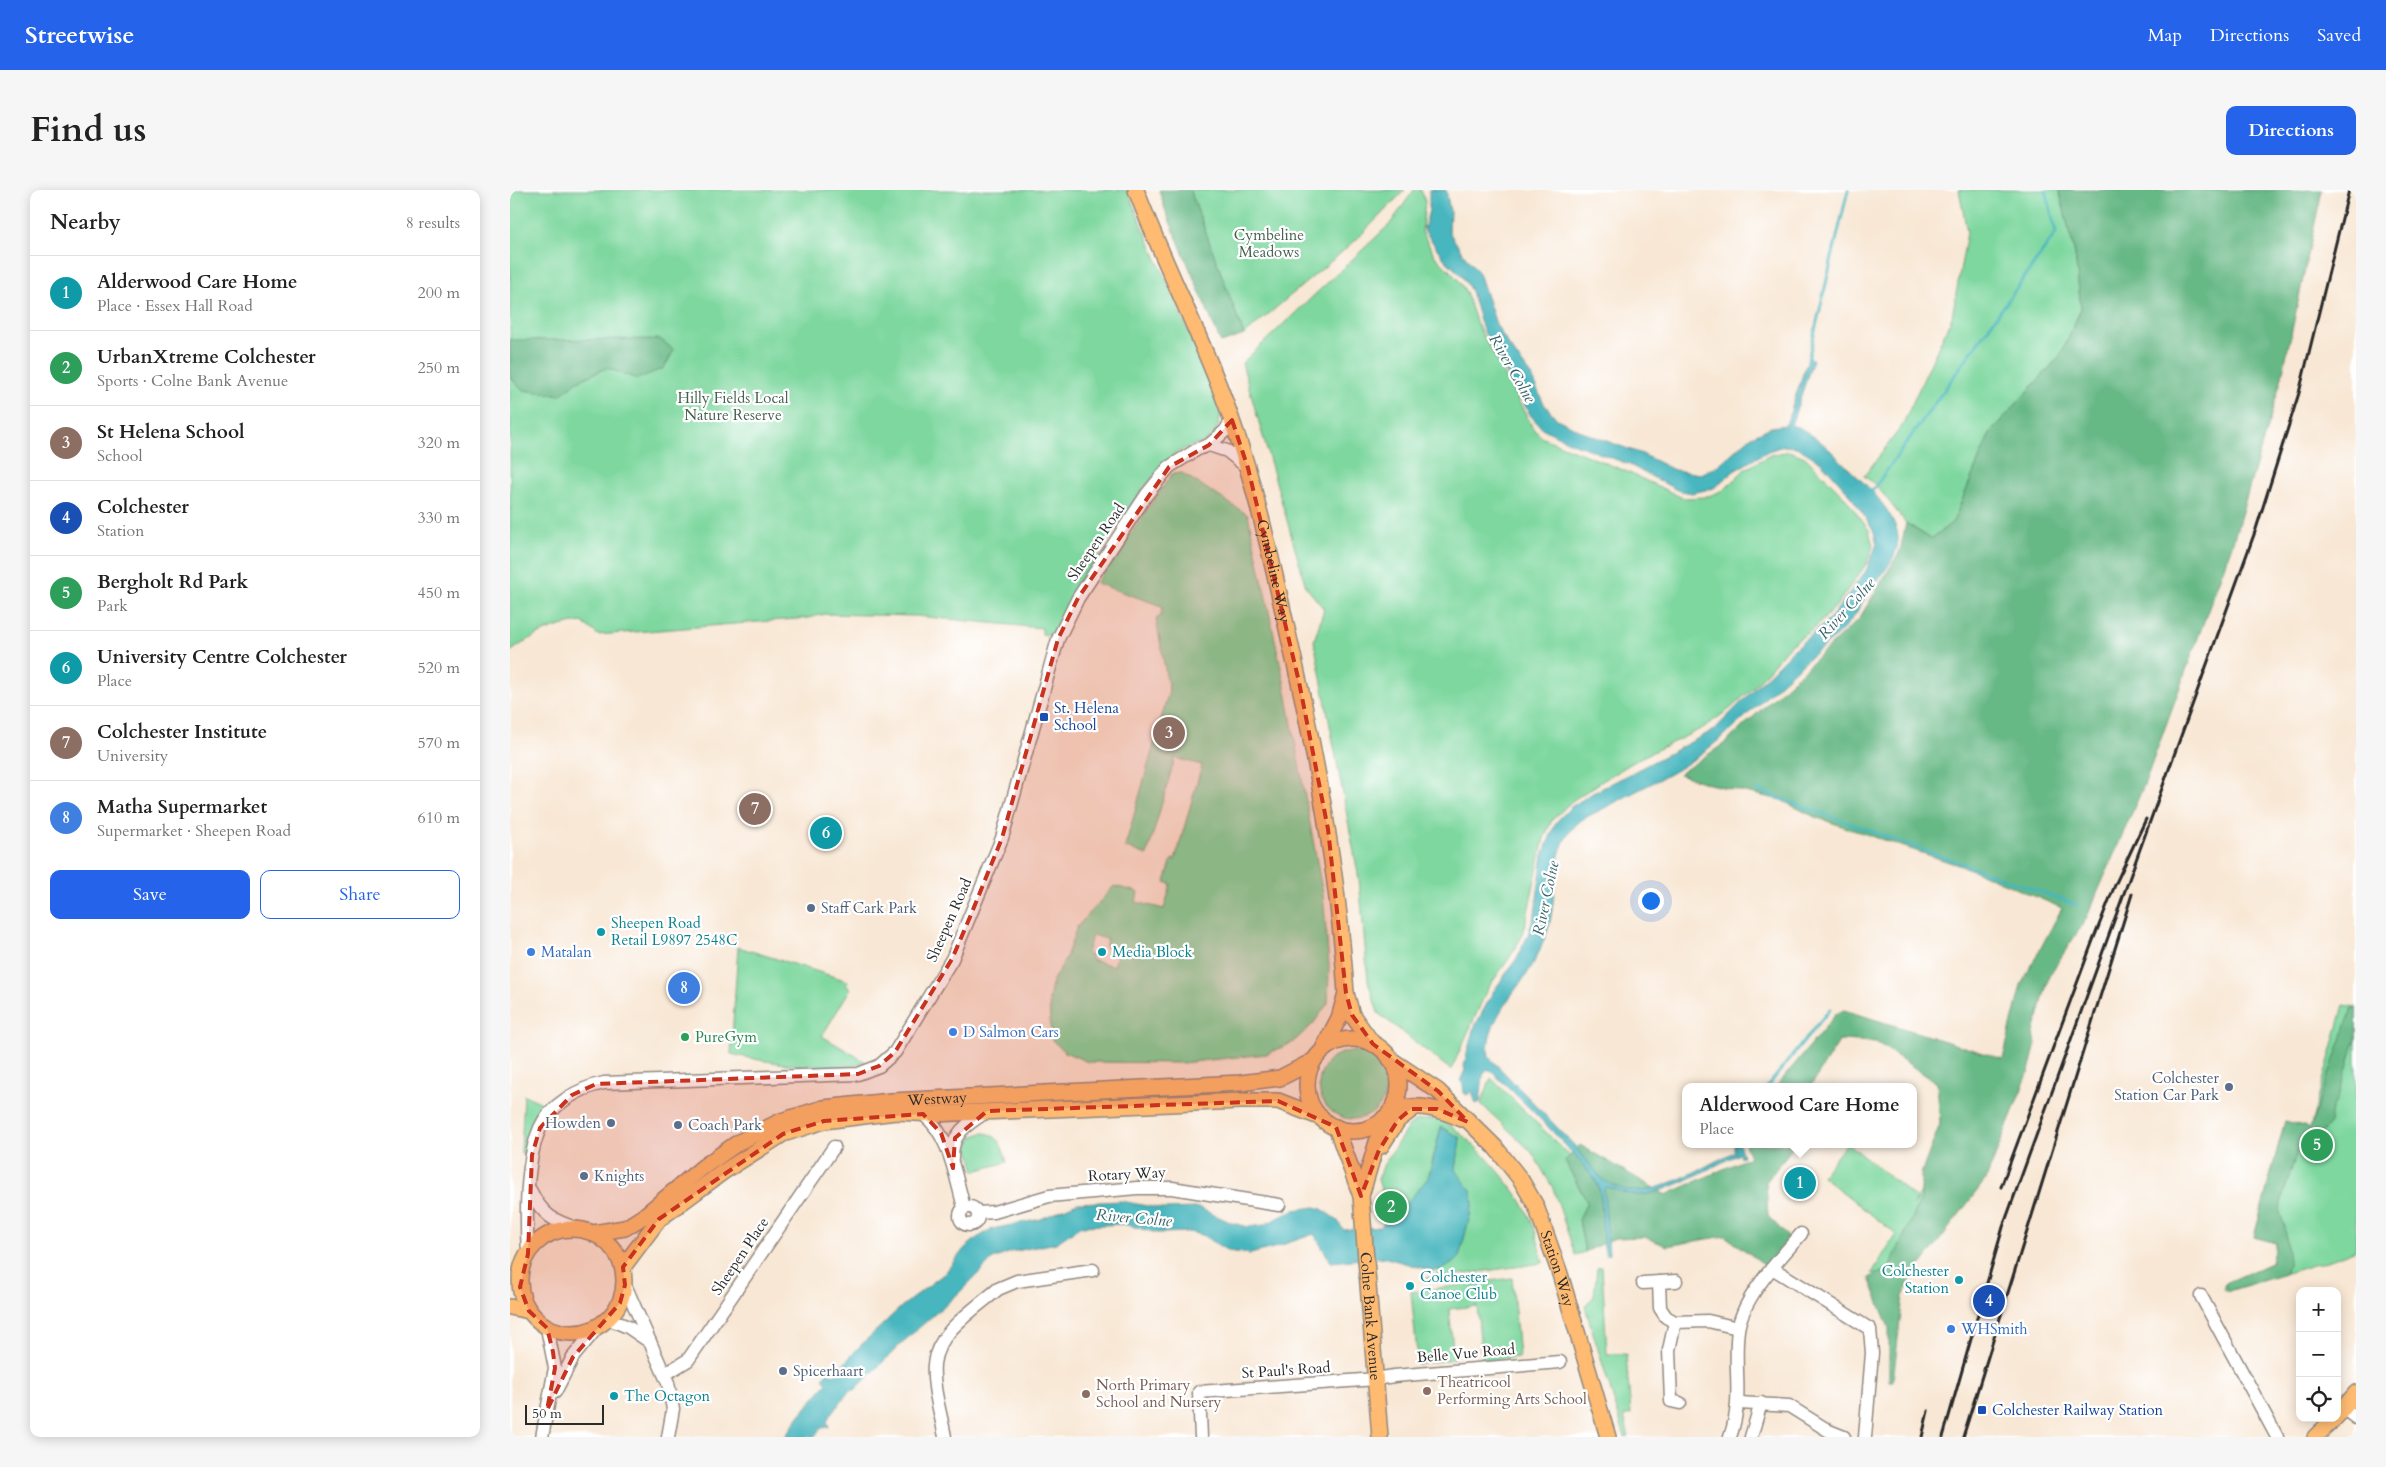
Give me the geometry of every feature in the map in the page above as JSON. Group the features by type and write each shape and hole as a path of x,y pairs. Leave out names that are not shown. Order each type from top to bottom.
{"main road":[{"name":"Cymbeline Way","path":"1136,190 1153,235 1216,377 1248,468 1290,639 1329,838 1345,970 1346,993"},
{"path":"1346,993 1352,1015 1373,1044 1390,1059 1397,1075 1398,1087 1387,1114 1375,1124 1362,1129 1346,1130 1336,1127 1322,1118 1316,1112 1308,1093 1308,1074 1313,1061 1324,1047 1339,1018 1346,993"},
{"path":"1324,1047 1349,1039 1373,1044"},
{"name":"Station Way","path":"1390,1059 1438,1091 1495,1147 1521,1180 1536,1206 1560,1274 1608,1437"},
{"name":"Westway","path":"586,1231 625,1228 644,1216 702,1167 740,1142 781,1121 823,1108 891,1101 1240,1083 1280,1078 1313,1061"},
{"name":"Westway","path":"623,1267 659,1219 723,1172 783,1134 824,1120 896,1112 923,1114 1241,1100 1278,1101 1322,1118"},
{"name":"Station Way","path":"1387,1114 1408,1106 1418,1106 1444,1111 1468,1122"},
{"path":"1372,1162 1398,1120 1410,1109 1418,1106"},
{"path":"1301,1110 1324,1131 1351,1165"},
{"name":"Colne Bank Avenue","path":"1361,1196 1387,1114"},
{"name":"Colne Bank Avenue","path":"1336,1127 1361,1196 1368,1262 1380,1437"},
{"path":"562,1230 586,1231 612,1247 623,1267 625,1285 620,1303 610,1319 596,1329 570,1334 547,1328 529,1310 520,1287 520,1262 541,1239 552,1233 562,1230"},
{"path":"510,1307 529,1310"},
{"path":"2315,1437 2343,1415 2356,1393"}],"street":[{"name":"Sheepen Road","path":"520,1262 532,1155 540,1128 554,1109 572,1095 596,1084 858,1074 878,1066 895,1052 952,959 1002,838 1058,639 1076,601 1147,494 1169,468 1198,449 1209,445 1225,431 1232,420"},
{"path":"1209,445 1227,451 1248,468"},
{"path":"953,1168 952,1149 955,1138 961,1129 987,1111"},
{"path":"923,1114 934,1122 941,1133 953,1168"},
{"name":"Sheepen Place","path":"665,1374 688,1360 834,1147"},
{"name":"Rotary Way","path":"953,1168 963,1206 959,1217 965,1224 974,1224 978,1219 978,1213 994,1212 1049,1196 1137,1188 1172,1188 1279,1205"},
{"path":"529,1188 539,1208 556,1222 586,1231"},
{"path":"1730,1437 1739,1402 1738,1328 1754,1291 1801,1234"},
{"path":"1772,1268 1870,1329 1872,1353 1865,1437"},
{"path":"945,1437 934,1369 937,1351 948,1333 1005,1286 1017,1281 1093,1270"},
{"path":"1659,1282 1660,1308 1666,1317 1675,1322 1708,1321 1738,1328"},
{"path":"1643,1283 1676,1282"},
{"path":"625,1285 665,1374 672,1409 668,1437"},
{"path":"2200,1296 2277,1437"},
{"path":"610,1319 628,1327 650,1342"},
{"path":"1675,1322 1669,1350 1671,1392 1672,1401 1680,1403"},
{"path":"542,1437 555,1368 547,1328"},
{"path":"547,1410 574,1357 596,1329"},
{"name":"Belle Vue Road","path":"1376,1379 1560,1362"},
{"name":"St Paul's Road","path":"1201,1437 1199,1392 1376,1379"},
{"path":"1739,1402 1789,1406 1829,1431 1844,1437"},
{"path":"1751,1437 1761,1404"}],"highlighted area":[{"path":"1232,420 1248,468 1299,682 1328,829 1346,993 1352,1015 1373,1044 1438,1091 1468,1122 1437,1109 1411,1109 1398,1120 1379,1150 1361,1196 1336,1127 1278,1101 987,1111 955,1138 953,1168 941,1133 923,1114 824,1121 783,1134 659,1219 623,1267 625,1285 620,1303 573,1357 547,1410 555,1368 553,1352 547,1328 529,1311 520,1287 528,1254 532,1155 540,1128 572,1095 596,1084 858,1074 879,1066 895,1052 952,959 1002,838 1058,639 1078,598 1169,467 1209,445"}],"green space":[{"name":"Hilly Fields Local Nature Reserve","path":"510,190 1127,190 1221,407 1219,422 1210,438 1176,453 1150,479 1119,522 1051,636 1042,634 1042,628 916,616 825,614 808,618 598,635 582,622 544,632 510,652"},
{"path":"1159,190 1190,190 1244,335 1221,343 1166,212"},
{"name":"Cymbeline Meadows","path":"1190,190 1405,190 1356,240 1244,335"},
{"path":"1414,190 1421,190 1425,201 1422,232 1435,256 1457,278 1466,292 1477,324 1534,430 1543,438 1623,470 1683,498 1706,497 1724,490 1744,470 1770,455 1789,451 1805,457 1842,494 1869,530 1873,546 1867,563 1837,605 1816,627 1790,645 1755,686 1731,708 1703,728 1642,757 1607,778 1572,801 1552,820 1544,838 1523,935 1488,988 1451,1070 1378,1013 1368,981 1359,879 1314,641 1324,609 1306,587 1242,363 1390,224"},
{"path":"1959,190 2059,190 2075,254 2081,309 2060,356 1990,433 1953,522 1931,539 1906,523 1876,485 1864,476 1902,426 1952,317 1967,232"},
{"path":"2059,190 2322,190 2281,381 2232,545 2144,785 2086,919 2049,976 2034,1033 2036,1044 2029,1071 1986,1179 1911,1278 1903,1296 1893,1381 1889,1381 1889,1328 1869,1278 1889,1268 1921,1199 1921,1174 1940,1124 1937,1083 1876,1042 1840,1040 1813,1083 1779,1083 1836,1014 1844,1010 2003,1059 2021,985 2062,908 1973,870 1815,817 1781,800 1709,784 1679,774 1725,743 1859,619 1900,551 1906,523 1931,539 1953,522 1990,433 2060,356 2081,309 2075,254"},
{"path":"660,339 674,350 664,368 637,379 607,368 578,381 560,395 522,390 510,377 510,340"},
{"path":"1182,473 1248,515 1285,686 1323,895 1329,965 1328,1003 1313,1024 1292,1043 1266,1054 1182,1063 1088,1062 1065,1052 1051,1039 1049,1000 1053,980 1065,960 1077,927 1114,886 1138,892 1136,902 1164,909 1171,884 1165,882 1172,859 1175,860 1202,765 1175,758 1147,855 1125,847 1169,691 1156,619 1161,616 1162,606 1096,583 1172,474","holes":["1092,935 1107,939 1105,947 1118,951 1114,966 1091,960 1092,956 1087,954"]},
{"path":"738,947 848,981 846,986 851,988 822,1036 866,1062 844,1066 805,1066 769,1062 731,1054"},
{"path":"2344,1005 2356,1007 2356,1250 2333,1259 2228,1291 2224,1289 2226,1283 2271,1263 2276,1243 2254,1237 2285,1121 2310,1128"},
{"path":"2352,1008 2356,1008 2356,1041 2339,1095 2332,1109 2330,1123 2313,1146 2298,1148 2281,1203 2280,1213 2285,1227 2289,1261 2285,1274 2228,1291 2226,1283 2271,1263 2276,1243 2254,1237 2285,1121 2310,1128"},
{"path":"1353,1051 1366,1053 1377,1061 1385,1072 1387,1085 1385,1098 1377,1109 1366,1117 1353,1119 1340,1117 1329,1109 1321,1098 1319,1085 1321,1072 1329,1061 1340,1053"},
{"path":"1491,1078 1570,1156 1565,1161 1587,1202 1579,1220 1585,1252 1575,1255 1553,1188 1531,1151 1481,1104"},
{"path":"524,1095 540,1102 548,1110 526,1153 521,1153"},
{"path":"1441,1119 1480,1151 1516,1194 1532,1222 1543,1263 1422,1280 1436,1275 1439,1270 1450,1265 1459,1257 1473,1204 1456,1170 1460,1138 1441,1127 1427,1181 1385,1223 1384,1200 1378,1179 1384,1164 1408,1127 1418,1120"},
{"path":"1964,1119 1894,1280 1872,1273 1896,1234 1822,1176 1843,1148 1854,1148 1916,1198 1913,1206"},
{"path":"982,1133 997,1138 1007,1162 975,1171 968,1146 972,1137"},
{"path":"1580,1145 1666,1195 1750,1157 1747,1148 1792,1148 1766,1182 1768,1216 1790,1239 1768,1267 1725,1236 1667,1246 1645,1237 1615,1238 1585,1252 1579,1220 1587,1202 1565,1161"},
{"path":"1602,1267 1607,1354 1626,1354 1631,1414 1624,1416 1629,1437 1625,1437 1585,1307 1594,1296 1597,1268"},
{"path":"1512,1278 1519,1357 1482,1361 1477,1306 1449,1309 1454,1359 1418,1364 1411,1292"}],"water":[{"name":"River Colne","path":"1429,190 1446,190 1450,211 1449,232 1479,273 1496,324 1507,343 1530,374 1544,404 1557,419 1585,433 1642,454 1674,470 1701,474 1716,467 1752,436 1771,427 1786,425 1809,356 1813,360 1791,425 1820,441 1867,486 1886,508 1898,533 1897,548 1891,561 1851,621 1837,636 1786,678 1723,737 1689,763 1581,820 1567,836 1561,849 1555,877 1553,907 1546,935 1530,969 1506,1002 1494,1024 1488,1046 1489,1057 1574,1145 1603,1180 1626,1190 1640,1191 1662,1186 1734,1152 1734,1148 1740,1148 1743,1156 1740,1157 1739,1154 1690,1179 1650,1194 1632,1194 1606,1187 1604,1190 1609,1254 1606,1255 1598,1186 1581,1163 1529,1108 1488,1069 1483,1075 1480,1102 1476,1104 1472,1091 1467,1095 1464,1093 1463,1084 1460,1081 1465,1070 1464,1066 1473,1030 1493,992 1517,958 1528,935 1535,913 1543,855 1556,822 1571,807 1593,793 1714,730 1793,650 1829,620 1866,571 1877,544 1874,532 1848,492 1821,462 1797,447 1783,446 1768,451 1734,471 1714,488 1692,493 1677,490 1628,464 1567,441 1542,428 1531,416 1483,330 1471,291 1462,276 1445,260 1424,230 1429,210"},
{"name":"River Colne","path":"1441,1127 1460,1138 1456,1170 1471,1191 1473,1204 1459,1257 1445,1268 1433,1271 1383,1257 1331,1262 1314,1234 1250,1254 1228,1251 1202,1235 1191,1232 1157,1233 1124,1224 1081,1226 1056,1243 1011,1252 993,1259 961,1291 904,1341 855,1390 850,1390 829,1417 827,1422 829,1427 821,1428 814,1437 785,1437 799,1416 827,1383 823,1378 828,1372 834,1375 860,1346 901,1307 945,1273 964,1249 992,1229 1041,1219 1077,1203 1121,1201 1163,1209 1199,1208 1232,1223 1248,1227 1264,1225 1294,1210 1315,1207 1322,1209 1338,1221 1343,1230 1380,1227 1403,1207 1429,1177"}],"waterway":[{"path":"1808,360 1848,190"},
{"path":"1870,494 2056,233 2046,190"},
{"path":"1757,790 2077,905"},
{"path":"1770,1083 1830,1009"}],"railway":[{"path":"1943,1437 2003,1227 2256,529 2299,393 2349,190"},
{"path":"2001,1187 2092,943 2115,885 2146,819"},
{"path":"1963,1437 2132,894"},
{"path":"1922,1437 1928,1411"}],"place":[{"name":"St. Helena School","path":"1044,717"},
{"name":"St Helena School","path":"1169,733"},
{"name":"Colchester Institute","path":"755,809"},
{"name":"University Centre Colchester","path":"826,833"},
{"name":"Staff Cark Park","path":"811,908"},
{"name":"Sheepen Road Retail L9897 2548C","path":"601,932"},
{"name":"Matalan","path":"531,952"},
{"name":"Media Block","path":"1102,952"},
{"name":"Matha Supermarket","path":"684,988"},
{"name":"D Salmon Cars","path":"953,1032"},
{"name":"PureGym","path":"685,1037"},
{"name":"Colchester Station Car Park","path":"2229,1087"},
{"name":"Howden","path":"611,1123"},
{"name":"Coach Park","path":"678,1125"},
{"name":"Bergholt Rd Park","path":"2317,1145"},
{"name":"Knights","path":"584,1176"},
{"name":"Alderwood Care Home","path":"1800,1183"},
{"name":"UrbanXtreme Colchester","path":"1391,1207"},
{"name":"Colchester Station","path":"1959,1280"},
{"name":"Colchester Canoe Club","path":"1410,1286"},
{"name":"Colchester","path":"1989,1301"},
{"name":"WHSmith","path":"1951,1329"},
{"name":"Spicerhaart","path":"783,1371"},
{"name":"Theatricool Performing Arts School","path":"1427,1391"},
{"name":"North Primary School and Nursery","path":"1086,1394"},
{"name":"The Octagon","path":"614,1396"},
{"name":"Colchester Railway Station","path":"1982,1410"}]}
